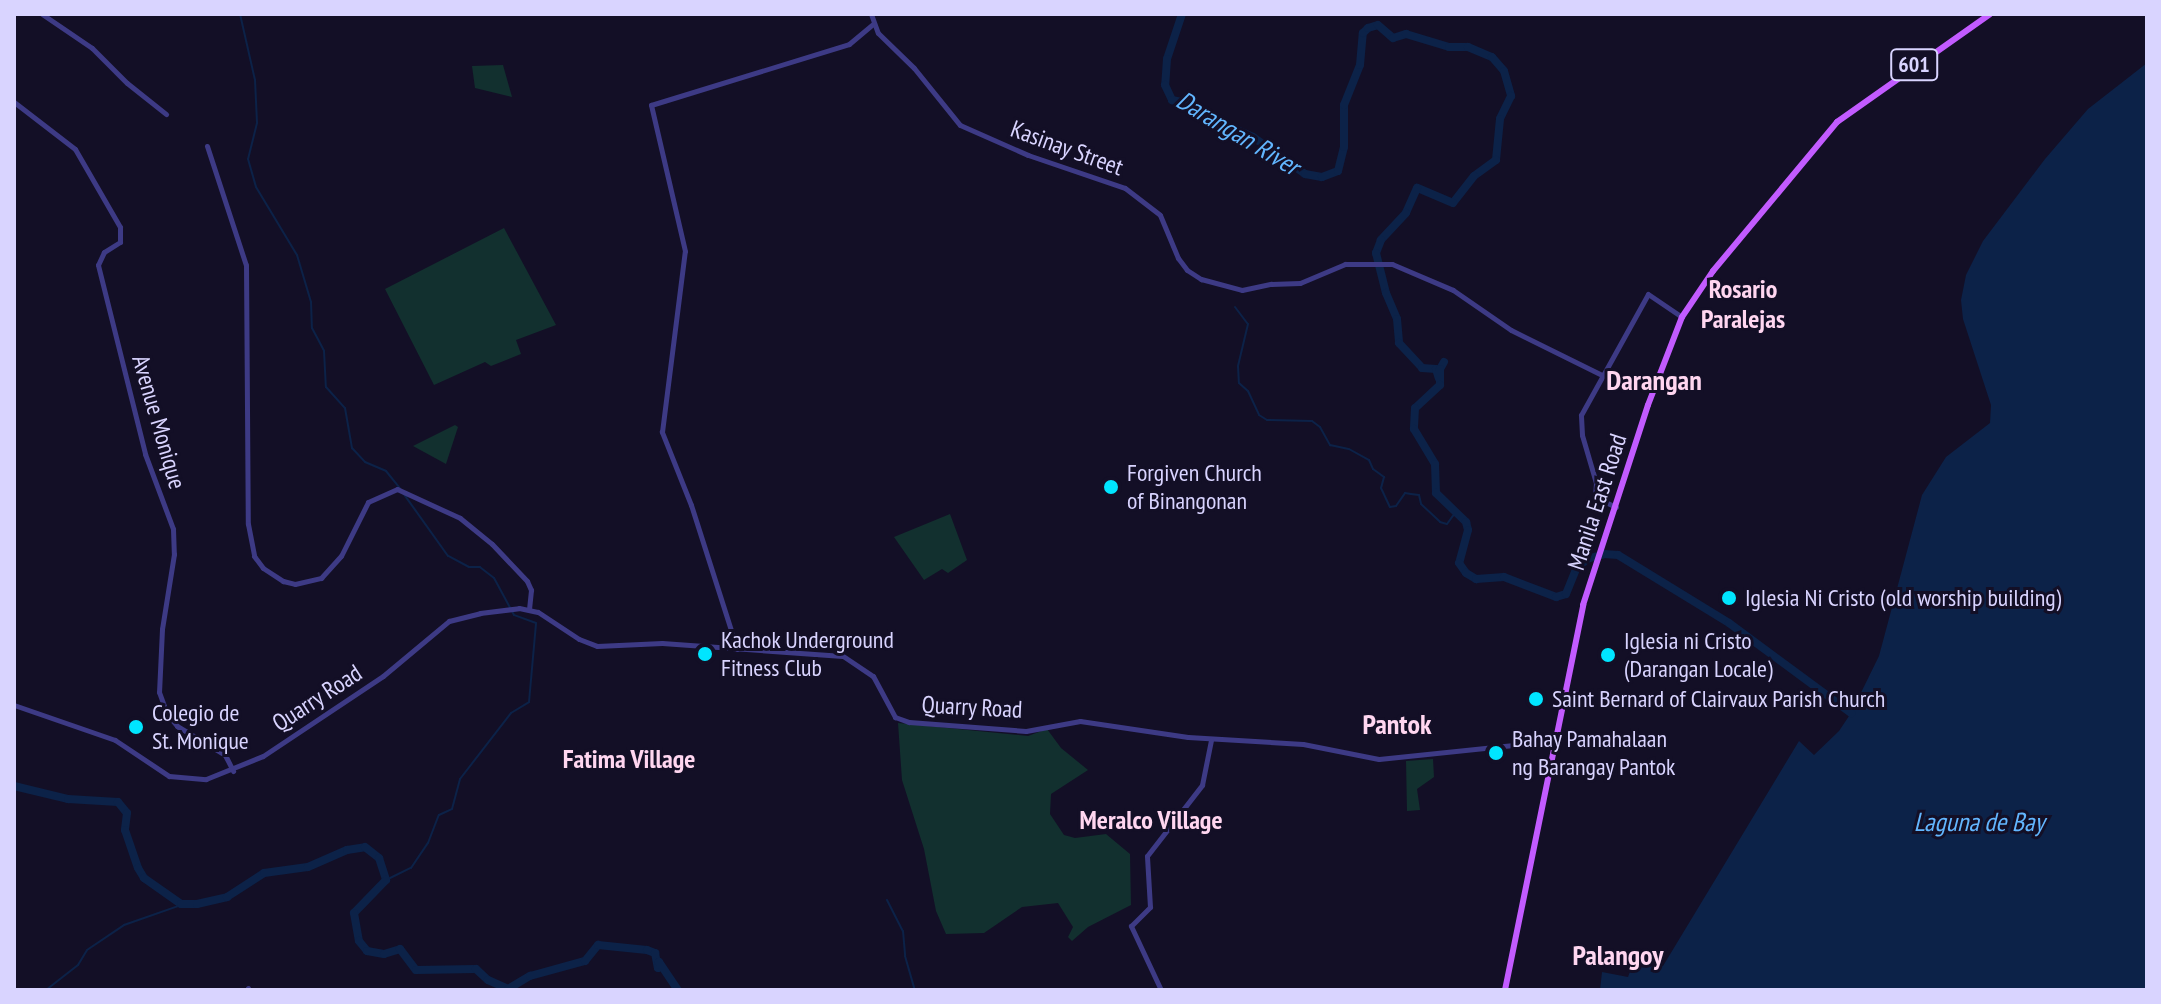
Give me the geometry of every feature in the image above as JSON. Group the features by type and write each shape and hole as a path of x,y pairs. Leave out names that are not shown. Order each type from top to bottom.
{"main road":[{"path":"1971,26 1981,14"},
{"name":"Manila East Road","path":"1505,990 1574,638 1665,357 1682,317 1761,213 1854,107 1990,14"}],"street":[{"path":"42,14 92,48 127,83 166,114"},
{"path":"737,649 695,518 662,432 685,251 651,105 849,44 873,24 871,14"},
{"name":"Kasinay Street","path":"873,24 960,125 1028,155 1125,188 1160,215 1178,258 1187,270 1201,279 1242,290 1271,284 1300,283 1345,264 1389,264 1453,290 1511,330 1602,375"},
{"name":"Avenue Monique","path":"14,102 75,149 120,227 120,242 104,252 98,265 145,454 173,529 174,554 161,639 159,692 167,714 177,726 225,755 233,771"},
{"path":"207,146 246,265 248,524 254,556 263,568 283,581 295,584 321,578 341,556 368,502 378,494 399,489 460,518 492,544 527,581 531,590 529,609"},
{"path":"1616,507 1595,497 1596,483 1581,421 1602,375 1648,294 1682,317"},
{"name":"Quarry Road","path":"14,705 115,740 169,776 206,779 233,771 263,756 299,729 383,676 449,621 519,608 529,609 597,646 662,643 843,656 873,676 895,717 909,722 1026,731 1080,721 1211,740 1303,744 1379,759 1554,741"},
{"path":"1161,990 1131,926 1150,907 1147,856 1202,785 1211,740"}],"green space":[{"path":"503,65 512,97 475,88 472,66"},
{"path":"504,228 556,325 516,340 521,354 491,366 485,362 434,385 385,289"},
{"path":"455,425 458,427 446,464 413,446"},
{"path":"950,514 967,560 948,573 942,569 924,580 894,537"},
{"path":"898,723 1028,736 1047,729 1061,748 1088,770 1051,794 1050,814 1064,835 1075,838 1106,834 1130,854 1131,905 1088,927 1072,941 1068,937 1073,927 1058,903 1022,907 984,933 946,934 936,911 924,849 902,780"},
{"path":"1433,759 1434,777 1417,789 1420,810 1407,811 1406,761"}],"water":[{"name":"Laguna de Bay","path":"2147,63 2147,990 1600,990 1602,972 1628,977 1635,958 1663,966 1799,741 1814,755 1839,731 1851,713 1879,656 1922,495 1946,457 1990,423 1991,405 1963,319 1961,300 1966,275 1983,241 2045,159 2088,109"}],"waterway":[{"path":"240,14 255,80 257,123 248,159 256,187 297,255 311,302 312,328 324,351 326,387 345,408 352,448 365,462 386,471 400,488"},
{"name":"Darangan River","path":"1182,14 1167,59 1165,85 1172,100 1188,103 1210,118 1253,137 1305,174 1322,177 1338,171 1344,147 1344,105 1360,65 1363,33 1368,28 1378,25 1393,38 1406,34 1449,47 1468,47 1492,57 1504,71 1511,96 1500,119 1496,160 1474,176 1453,203 1417,188 1406,213 1381,240 1376,253 1386,293 1397,319 1399,343 1422,368 1436,369 1439,379"},
{"path":"1235,307 1248,324 1238,366 1239,383 1248,391 1259,415 1267,420 1312,421 1320,427 1330,445 1349,449 1369,460 1373,469 1384,477 1381,488 1390,507 1396,506 1405,493 1419,495 1421,504 1440,522 1447,524 1455,513"},
{"name":"Darangan River","path":"1444,362 1440,369 1440,385 1415,408 1414,429 1435,464 1436,493 1466,522 1468,530 1459,563 1466,573 1476,579 1504,577 1556,597 1566,594 1576,569 1587,559 1604,554 1618,555 1729,623 1851,713"},
{"path":"386,880 411,868 428,843 439,815 452,809 460,779 511,713 529,702 536,623 514,615 494,578 480,567 469,567 448,556 403,493"},
{"path":"14,786 68,799 118,802 127,813 125,830 144,878 181,904 197,904 227,897 264,873 308,867 347,850 365,847 379,858 386,880 354,913 359,941 367,951 384,954 400,949 416,970 476,969 488,980 508,989 530,976 585,961 598,945 647,950 655,953 658,968 659,962 678,990"},
{"path":"887,900 903,931 905,956 915,990"},
{"path":"46,990 78,965 87,950 124,925 184,904"}],"place":[{"name":"Forgiven Church of Binangonan","path":"1111,487"},
{"name":"Iglesia Ni Cristo (old worship building)","path":"1729,598"},
{"name":"Kachok Underground Fitness Club","path":"705,654"},
{"name":"Iglesia ni Cristo (Darangan Locale)","path":"1608,655"},
{"name":"Saint Bernard of Clairvaux Parish Church","path":"1536,699"},
{"name":"Colegio de St. Monique","path":"136,727"},
{"name":"Bahay Pamahalaan ng Barangay Pantok","path":"1496,753"}],"district":[{"name":"Rosario Paralejas","path":"1743,304"},
{"name":"Darangan","path":"1654,380"},
{"name":"Pantok","path":"1397,724"},
{"name":"Fatima Village","path":"629,759"},
{"name":"Meralco Village","path":"1151,820"},
{"name":"Palangoy","path":"1618,955"}]}
